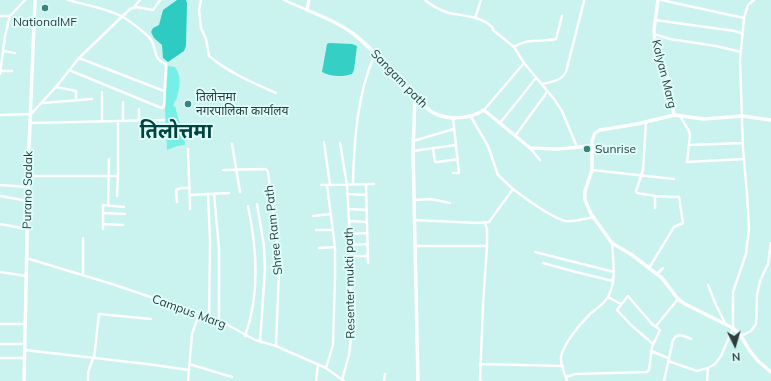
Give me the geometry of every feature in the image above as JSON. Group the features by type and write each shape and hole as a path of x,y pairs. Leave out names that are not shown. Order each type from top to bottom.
{"street":[{"path":"0,74 10,16 25,0"},
{"name":"Purano Sadak","path":"24,381 24,324 35,0"},
{"path":"68,0 122,17 151,39 157,59 166,64 164,106 162,108 70,70"},
{"path":"0,115 31,114 56,87 79,58 140,0"},
{"path":"134,7 153,10 160,0"},
{"path":"201,0 199,10 201,28 206,39 209,56 214,61 247,80 276,93"},
{"path":"284,0 307,10 309,0"},
{"path":"425,0 433,6 449,13 475,18 492,26 493,30 514,47 524,63 547,90 562,111 577,147"},
{"path":"475,18 481,0"},
{"path":"659,0 744,18"},
{"name":"Kalyan Marg","path":"591,146 595,133 600,130 646,122 674,115 668,78 658,56 655,44 654,34 659,0"},
{"path":"651,351 668,360 697,371 708,368 715,364 721,356 734,328 733,292 746,254 749,228 742,143 740,61 744,18 749,0"},
{"path":"748,5 754,0"},
{"path":"542,84 564,77 584,1"},
{"name":"Sangam path","path":"307,10 322,16 351,32 375,54 430,110 446,117 471,116 484,110"},
{"path":"0,16 10,16"},
{"path":"514,47 521,43 556,40 562,16"},
{"path":"656,20 743,34"},
{"path":"654,34 670,39 716,46 741,52"},
{"path":"3,50 15,53"},
{"path":"353,184 354,145 362,91 368,69 375,54"},
{"path":"79,58 164,91"},
{"path":"524,63 484,110 530,148 540,160"},
{"path":"0,71 12,71"},
{"path":"500,123 536,78"},
{"path":"56,87 76,91 76,100"},
{"path":"515,136 545,95 547,90"},
{"path":"102,92 102,121"},
{"path":"415,96 413,150 418,381"},
{"path":"41,103 92,99"},
{"path":"123,102 123,121"},
{"path":"139,109 139,120"},
{"path":"674,115 704,119 742,116 771,120"},
{"path":"471,116 488,146 498,175 513,189 547,213 560,219 573,221 594,217"},
{"path":"680,116 689,131 688,163 744,159"},
{"path":"453,117 459,173 453,173"},
{"path":"30,123 164,120"},
{"path":"117,196 118,121"},
{"path":"646,122 643,167 636,192 655,196 679,197 683,223 674,226 649,268"},
{"path":"413,141 454,129"},
{"path":"324,142 330,214 335,247 333,345 326,368"},
{"name":"Resenter mukti path","path":"340,143 347,185 351,245 351,337 349,355 343,380"},
{"path":"689,145 742,143"},
{"path":"232,144 240,192"},
{"path":"413,150 456,144"},
{"path":"530,148 558,149 591,146 592,170 585,191 585,200 594,217 612,243 632,255 657,274 666,282 678,299 695,310 734,328 758,361 771,372"},
{"path":"433,148 435,162 458,159"},
{"path":"188,149 190,209"},
{"path":"108,206 109,159"},
{"name":"Shree Ram Path","path":"236,170 266,169 268,172 279,269 276,346"},
{"path":"223,170 236,170"},
{"path":"592,170 674,179"},
{"path":"29,176 118,176"},
{"path":"366,184 368,262"},
{"path":"321,185 374,184"},
{"path":"0,185 28,188"},
{"path":"176,202 176,190 181,188 190,188"},
{"path":"415,220 486,223 493,218 513,189"},
{"path":"190,195 229,193"},
{"path":"208,194 210,240 209,317"},
{"path":"214,194 219,248 219,320"},
{"path":"347,194 366,195"},
{"path":"0,196 28,201"},
{"path":"655,196 655,208"},
{"path":"414,200 431,199 450,203"},
{"path":"258,204 264,246 265,269 260,342"},
{"path":"103,230 103,205 124,207"},
{"path":"245,336 252,313 255,268 254,244 248,206"},
{"path":"348,209 367,210"},
{"path":"103,213 125,214"},
{"path":"313,216 330,214"},
{"path":"349,221 367,222"},
{"path":"481,381 480,364 483,306 488,246 488,229 486,223"},
{"path":"0,224 27,229"},
{"path":"103,224 123,225"},
{"path":"316,230 332,230"},
{"path":"350,234 367,233"},
{"path":"83,238 83,275"},
{"path":"567,381 561,358 567,342 589,316 605,302 608,297 614,272 612,243"},
{"path":"741,336 751,331 756,324 757,295 760,281 768,264 771,243"},
{"path":"351,245 368,244"},
{"path":"415,246 488,246"},
{"path":"319,248 335,247"},
{"path":"535,252 614,272"},
{"path":"351,256 368,256"},
{"name":"Campus Marg","path":"26,258 83,275 219,320 245,336 276,346 326,368 343,380"},
{"path":"543,263 613,281"},
{"path":"657,274 663,268"},
{"path":"0,272 26,276"},
{"path":"708,286 725,323"},
{"path":"608,297 621,304"},
{"path":"566,377 575,374 647,372 649,370 651,351 660,330 647,318 629,297 625,298 617,310 631,325 653,344"},
{"path":"656,326 678,299"},
{"path":"88,381 88,373 93,358 99,314 151,319"},
{"path":"188,381 192,334 200,314"},
{"path":"0,324 24,324"},
{"path":"664,381 673,340 677,335 682,335 691,339"},
{"path":"0,344 25,344"},
{"path":"24,350 189,370"},
{"path":"0,358 24,358"},
{"path":"190,364 232,377"},
{"path":"480,364 563,366"},
{"path":"316,381 318,365"},
{"path":"707,381 708,368"},
{"path":"384,381 385,374"}],"shaded area":[{"path":"177,0 186,0 187,3 186,46 184,51 168,62 163,58 162,45 154,38 151,32 153,28 159,25 163,10"},
{"path":"327,44 352,44 357,46 354,70 352,74 337,76 322,72"},
{"path":"168,66 175,67 180,79 176,101 175,100 173,107 175,106 184,133 185,145 167,150 165,109"}],"place":[{"name":"NationalMF","path":"45,8"},
{"name":"तिलोत्तमा नगरपालिका कार्यालय","path":"188,104"},
{"name":"Sunrise","path":"587,149"}],"district":[{"name":"तिलोत्तमा","path":"176,132"}]}
